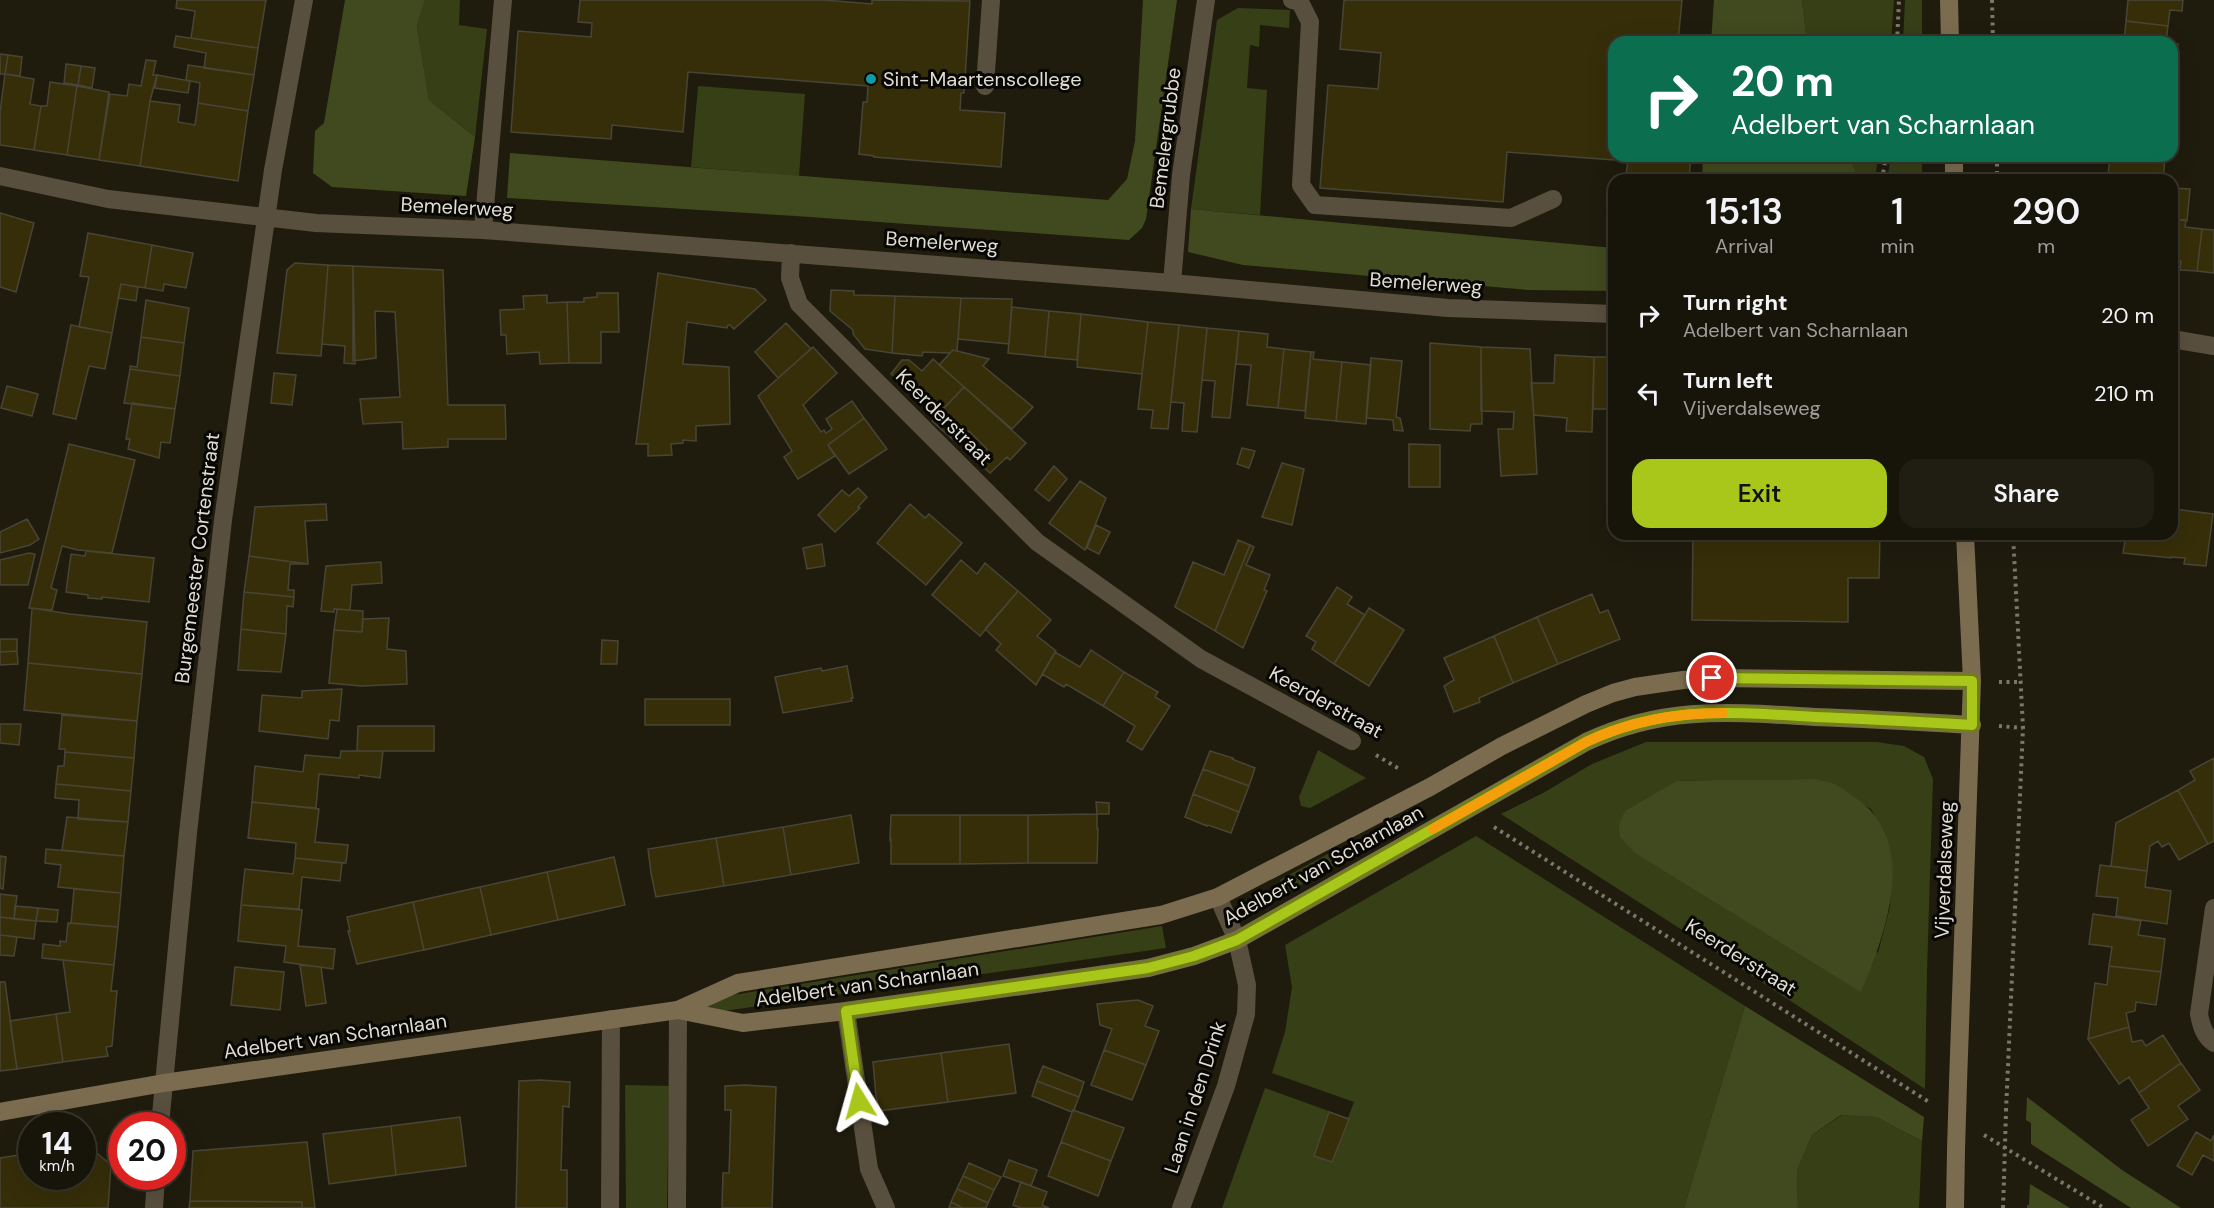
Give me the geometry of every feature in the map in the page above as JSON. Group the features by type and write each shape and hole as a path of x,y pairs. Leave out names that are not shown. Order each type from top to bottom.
{"street":[{"name":"Burgemeester Cortenstraat","path":"161,1112 188,833 223,520 266,218 304,0"},
{"path":"483,230 503,0"},
{"path":"985,86 991,0"},
{"name":"Bemelergrubbe","path":"1172,283 1181,175 1206,0"},
{"path":"1293,0 1299,2 1310,22 1301,185 1315,205 1511,218 1553,199"},
{"path":"1949,0 1950,36"},
{"name":"Bemelerweg","path":"0,176 108,199 316,224 483,230 1172,283 1448,308 1608,314"},
{"name":"Keerderstraat","path":"791,253 790,278 799,304 1037,542 1201,659 1352,741"},
{"path":"2178,340 2214,346"},
{"name":"Vijverdalseweg","path":"1955,1208 1972,725 1965,540"},
{"name":"Adelbert van Scharnlaan","path":"0,1112 164,1083 678,1010 738,982 1135,921 1182,909 1218,897 1430,787 1502,746 1586,704 1635,687 1712,678 1972,681"},
{"name":"Adelbert van Scharnlaan","path":"678,1010 743,1023 846,1011 1148,968 1194,956 1237,940 1601,734 1637,722 1668,716 1741,713 1972,725"},
{"name":"Laan in den Drink","path":"1181,1208 1226,1086 1246,1014 1247,985 1237,940 1218,897"},
{"path":"2214,908 2199,1014 2202,1028 2210,1041 2214,1043"},
{"path":"677,1208 678,1010"},
{"path":"846,1011 869,1169 886,1208"},
{"path":"609,1208 611,1019"},
{"path":"154,1208 155,1190"}],"path":[{"path":"1897,36 1899,0"},
{"path":"1992,0 1993,36"},
{"path":"2003,1208 2023,728 2013,540"},
{"name":"Keerderstraat","path":"1352,741 1430,787"},
{"name":"Keerderstraat","path":"1466,809 1927,1101"},
{"path":"2031,1163 2104,1208"}],"green space":[{"path":"345,0 425,0 417,26 429,100 475,137 466,196 332,187 313,173 315,131 324,123"},
{"path":"425,0 460,0 459,25 487,29 475,137 429,100 417,26"},
{"path":"1143,0 1177,0 1146,219 1142,228 1129,240 507,198 510,153 1108,200 1127,179 1135,141"},
{"path":"1714,0 1802,0 1806,36 1711,36"},
{"path":"1802,0 1894,0 1891,36 1806,36"},
{"path":"1905,0 1922,0 1922,36 1903,36"},
{"path":"1238,8 1290,10 1289,28 1260,25 1259,47 1250,45 1247,88 1267,90 1260,215 1191,209 1217,20"},
{"path":"698,86 805,94 799,176 691,167"},
{"path":"1703,162 1852,162 1856,174 1702,174"},
{"path":"1852,162 1877,162 1876,174 1856,174"},
{"path":"1890,162 1922,162 1922,174 1888,174"},
{"path":"1191,209 1608,247 1608,291 1528,290 1243,265 1188,252"},
{"path":"1646,742 1877,742 1904,746 1924,757 1933,779 1925,1089 1501,814 1543,793 1592,764","holes":["1822,780 1871,809 1885,832 1892,862 1890,907 1878,953 1677,781"]},
{"path":"1318,750 1366,778 1310,808 1301,806 1299,797"},
{"path":"1816,779 1825,781 1849,793 1876,817 1888,839 1892,864 1892,890 1879,944 1861,992 1635,853 1620,837 1619,824 1625,811 1677,781"},
{"path":"1476,836 1745,1006 1684,1208 1222,1208 1265,1088 1348,1118 1354,1102 1272,1073 1285,1032 1292,987 1285,945"},
{"path":"1337,849 1343,860 1287,893 1276,889 1281,879"},
{"path":"1162,926 1166,948 703,1014 701,1000"},
{"path":"1745,1006 1924,1117 1922,1141 1876,1117 1841,1115 1812,1135 1797,1171 1798,1208 1684,1208"},
{"path":"625,1085 669,1086 667,1208 626,1208"},
{"path":"2027,1097 2122,1170 2181,1208 2131,1208 2031,1144 2031,1123 2026,1120"},
{"path":"1842,1115 1876,1117 1922,1141 1919,1208 1798,1208 1797,1171 1812,1135"},
{"path":"2030,1184 2070,1208 2027,1208"}],"building":[{"path":"177,0 266,0 258,48 191,38 195,11 176,8"},
{"name":"Sint-Maartenscollege","path":"580,0 824,0 872,4 872,0 970,1 964,93 961,93 960,110 1005,113 1001,167 859,154 863,102 867,102 868,86 688,72 683,132 612,125 611,139 511,132 518,31 591,37 592,23 578,22"},
{"path":"1344,0 1682,0 1679,36 1608,36 1608,160 1507,152 1503,202 1320,188 1328,85 1378,89 1381,53 1340,49"},
{"path":"2128,0 2183,0 2182,11 2170,10 2168,26 2126,21"},
{"path":"2126,21 2168,26 2167,36 2125,36"},
{"path":"176,36 258,48 254,75 204,68 206,53 174,47"},
{"path":"0,54 8,55 5,74 0,74"},
{"path":"8,55 22,57 20,76 5,74"},
{"path":"146,60 156,61 153,75 157,75 150,101 140,166 99,160 110,94 127,96 129,84 141,86"},
{"path":"66,64 81,66 78,85 64,83"},
{"path":"188,65 254,75 248,111 198,103 200,83 186,80"},
{"path":"81,66 95,68 92,88 78,85"},
{"path":"5,74 34,79 30,104 41,106 34,150 0,145 0,112"},
{"path":"157,75 190,81 188,93 155,88"},
{"path":"50,82 77,86 67,155 34,150 41,106 47,106"},
{"path":"77,86 109,92 99,160 67,155"},
{"path":"150,101 180,105 178,122 195,125 198,103 248,111 238,181 140,166"},
{"path":"1628,162 1690,162 1689,174 1626,174"},
{"path":"2110,162 2165,162 2164,174 2108,174"},
{"path":"2178,188 2190,189 2187,221 2178,220"},
{"path":"0,213 34,223 16,292 0,287"},
{"path":"2178,219 2186,220 2185,227 2202,229 2197,271 2180,270 2181,261 2178,261"},
{"path":"2202,229 2214,230 2214,273 2197,271"},
{"path":"88,233 152,245 145,288 121,284 112,333 79,327 89,277 80,276"},
{"path":"152,245 193,253 186,288 164,284 163,291 145,288"},
{"path":"295,263 328,265 321,356 277,353 287,270"},
{"path":"328,265 353,266 355,364 344,363 345,346 322,344"},
{"path":"353,266 443,270 448,405 505,405 506,439 448,439 448,447 403,449 402,422 363,424 360,399 400,397 395,312 375,311 376,358 353,361"},
{"path":"658,273 755,289 766,300 734,329 730,325 727,328 687,322 683,364 729,367 730,424 696,426 696,441 683,440 683,443 671,444 672,455 648,456 648,444 636,444"},
{"path":"121,284 138,287 136,301 118,298"},
{"path":"831,290 854,291 854,295 895,296 892,353 865,349 853,334 853,330 830,311"},
{"path":"597,293 618,293 619,332 601,332 601,363 569,363 567,302 584,302 584,298 597,297"},
{"path":"547,295 547,303 567,302 569,363 540,364 539,352 507,354 506,335 501,335 500,310 524,309 523,296"},
{"path":"895,296 961,298 957,351 923,352 922,356 892,353"},
{"path":"961,298 1012,299 1009,344 958,339"},
{"path":"146,300 189,308 184,343 141,337"},
{"path":"1012,307 1049,311 1045,357 1008,353"},
{"path":"1049,311 1081,314 1077,360 1045,357"},
{"path":"1081,314 1148,322 1142,374 1077,367"},
{"path":"1148,322 1179,325 1168,429 1151,428 1153,410 1138,409"},
{"path":"786,323 811,349 778,378 755,352"},
{"path":"71,325 112,333 105,369 89,366 76,419 53,414"},
{"path":"1179,325 1207,328 1197,432 1182,431 1184,403 1171,402"},
{"path":"1207,328 1239,331 1230,418 1212,417 1215,381 1202,380"},
{"path":"1239,331 1268,334 1267,347 1284,349 1278,408 1247,405 1251,365 1236,364"},
{"path":"141,337 184,343 180,376 130,369 130,366 137,367"},
{"path":"1430,343 1481,347 1482,424 1471,424 1470,431 1430,429"},
{"path":"813,347 837,373 803,405 821,432 824,430 826,433 832,429 826,419 852,401 864,418 828,445 835,456 798,479 784,457 792,451 758,396"},
{"path":"1481,347 1530,349 1537,474 1501,476 1498,429 1513,429 1514,412 1481,411"},
{"path":"1284,349 1311,352 1305,411 1278,408"},
{"path":"953,350 989,359 983,366 1033,407 1012,429 939,365"},
{"path":"1311,352 1314,352 1313,359 1342,362 1336,421 1305,418"},
{"path":"1555,355 1594,357 1592,432 1566,431 1567,418 1534,415 1531,383 1554,383"},
{"path":"1594,357 1608,357 1608,409 1593,409"},
{"path":"1371,358 1402,361 1396,417 1400,418 1403,431 1394,430 1393,420 1366,418"},
{"path":"933,359 964,387 937,415 891,374 902,360 909,360 922,371"},
{"path":"1342,362 1371,365 1366,424 1336,421"},
{"path":"130,369 180,376 175,409 124,403"},
{"path":"274,373 296,375 292,405 271,403"},
{"path":"7,386 38,394 32,416 1,408"},
{"path":"964,387 1026,443 1010,460 1007,457 990,473 977,461 987,449 969,431 958,444 932,421"},
{"path":"132,403 175,409 170,443 161,442 159,458 128,449 130,439 126,439"},
{"path":"864,418 887,449 849,474 828,445"},
{"path":"69,444 135,460 112,553 62,546 51,588 57,590 52,610 29,608"},
{"path":"1409,444 1440,445 1440,487 1409,487"},
{"path":"1242,448 1255,451 1249,468 1237,464"},
{"path":"1282,463 1304,469 1292,525 1262,517"},
{"path":"1054,466 1067,479 1049,501 1035,490"},
{"path":"1080,481 1106,498 1085,550 1049,523"},
{"path":"858,488 867,497 858,507 860,508 835,532 818,515 842,490 849,496"},
{"path":"326,504 327,520 305,521 308,564 249,556 255,507"},
{"path":"910,504 925,518 929,514 962,543 926,585 877,543"},
{"path":"2178,510 2213,514 2206,566 2184,564 2185,558 2123,553 2125,540 2178,540"},
{"path":"27,519 39,539 30,545 0,553 0,532"},
{"path":"1096,525 1110,532 1099,554 1087,548"},
{"path":"1238,540 1250,545 1215,631 1175,607 1193,562 1224,575"},
{"path":"1693,540 1880,540 1879,578 1848,578 1848,622 1692,620"},
{"path":"822,544 825,566 807,569 803,548"},
{"path":"1250,545 1254,547 1246,565 1270,575 1264,590 1267,591 1243,648 1215,631"},
{"path":"86,551 154,558 149,602 102,597 102,599 88,598 88,595 66,592 71,554 85,556"},
{"path":"29,553 35,554 28,585 0,585 0,560"},
{"path":"249,556 308,564 290,564 288,590 294,590 294,597 244,592"},
{"path":"961,560 977,574 985,563 1018,591 980,636 932,595"},
{"path":"381,562 382,583 352,585 350,610 321,611 326,566"},
{"path":"1337,587 1352,597 1347,604 1365,615 1334,664 1312,649 1316,642 1306,636"},
{"path":"1018,591 1051,620 1037,636 1056,651 1036,685 996,650 1001,644 985,629"},
{"path":"244,592 294,597 293,607 287,606 286,634 241,629"},
{"path":"1592,594 1600,613 1608,610 1620,639 1558,664 1537,617"},
{"path":"32,608 147,622 142,674 28,663"},
{"path":"1369,608 1404,630 1369,686 1334,664"},
{"path":"337,609 363,611 362,632 334,630"},
{"path":"1537,617 1558,664 1513,683 1494,636"},
{"path":"389,618 387,649 406,651 407,684 361,686 329,683 334,630 362,632 363,619"},
{"path":"241,629 286,634 281,672 238,670"},
{"path":"1494,636 1513,683 1479,698 1480,702 1454,712 1444,686 1454,680 1444,658"},
{"path":"0,639 17,639 17,651 0,652"},
{"path":"602,640 618,641 617,664 601,664"},
{"path":"1091,650 1124,672 1103,706 1066,684 1064,687 1042,674 1055,652 1080,667"},
{"path":"17,651 18,664 0,665 0,652"},
{"path":"28,663 142,674 137,721 24,710"},
{"path":"847,666 852,701 783,713 775,677 821,668 822,671"},
{"path":"1124,672 1158,692 1155,697 1170,706 1142,750 1127,741 1135,726 1103,706"},
{"path":"342,689 339,721 330,720 328,739 259,731 262,695 302,698 302,691"},
{"path":"645,699 730,699 730,725 645,725"},
{"path":"62,715 137,721 134,758 65,752 65,749 59,749"},
{"path":"0,724 21,724 19,745 0,743"},
{"path":"358,726 434,726 434,751 357,751"},
{"path":"341,751 383,751 380,778 319,774 316,808 252,802 255,766 303,772 305,755 340,758"},
{"path":"1210,751 1255,768 1249,786 1203,769"},
{"path":"65,752 134,758 131,791 56,784 58,766 64,766"},
{"path":"2214,758 2214,841 2208,844 2178,790 2195,780 2190,771"},
{"path":"1203,769 1249,786 1239,812 1193,794"},
{"path":"56,784 131,791 128,822 78,819 79,800 55,798"},
{"path":"2178,790 2208,844 2179,860 2169,843 2162,847 2158,841 2150,846 2147,871 2111,866 2116,823"},
{"path":"1193,794 1239,812 1231,833 1185,817"},
{"path":"252,802 319,809 315,842 348,845 346,863 295,858 296,843 248,838"},
{"path":"1096,802 1109,803 1109,814 1097,814"},
{"path":"1097,814 1097,863 1028,863 1028,815"},
{"path":"851,815 859,863 791,875 783,827"},
{"path":"891,815 960,815 960,864 891,864"},
{"path":"960,815 1028,815 1028,863 960,864"},
{"path":"67,817 128,822 124,856 62,850"},
{"path":"783,827 791,875 724,886 716,838"},
{"path":"716,838 724,886 656,897 648,849"},
{"path":"46,849 124,856 121,893 58,887 61,865 45,863"},
{"path":"0,856 6,857 3,889 0,888"},
{"path":"614,857 625,905 558,920 547,872"},
{"path":"295,858 342,863 340,881 302,877 299,909 241,905 245,869 293,874"},
{"path":"2100,865 2147,871 2145,887 2171,891 2167,924 2116,916 2118,898 2096,896"},
{"path":"547,872 558,920 491,935 480,887"},
{"path":"480,887 491,935 424,950 413,902"},
{"path":"74,889 121,893 118,927 71,923"},
{"path":"0,894 17,896 14,919 0,917"},
{"path":"413,902 424,950 357,964 348,931 350,931 347,917"},
{"path":"241,905 302,910 298,946 335,949 333,969 284,962 286,946 238,941"},
{"path":"15,906 38,908 36,921 14,919"},
{"path":"38,908 58,910 57,922 36,921"},
{"path":"2093,914 2141,921 2138,935 2165,939 2161,972 2109,966 2112,947 2089,944"},
{"path":"0,917 36,921 34,939 0,935"},
{"path":"68,923 118,927 114,965 42,958 43,944 60,946 60,941 66,942"},
{"path":"0,935 17,937 14,956 0,955"},
{"path":"63,960 114,965 111,991 117,991 112,1046 106,1047 108,1056 63,1062 56,1014 70,1012"},
{"path":"300,965 321,967 326,1003 306,1006"},
{"path":"2109,966 2161,972 2156,1005 2136,1002 2135,1011 2126,1013 2129,1027 2088,1039 2095,983 2107,985"},
{"path":"235,967 284,972 280,1010 231,1005"},
{"path":"0,982 5,982 17,1069 0,1071"},
{"path":"1138,1000 1153,1006 1145,1026 1159,1031 1146,1065 1104,1050 1112,1029 1100,1025 1097,1004"},
{"path":"56,1014 63,1062 17,1069 10,1021"},
{"path":"2129,1027 2132,1042 2142,1040 2146,1046 2163,1035 2181,1063 2139,1093 2129,1077 2119,1084 2088,1039"},
{"path":"1009,1044 1016,1093 948,1102 941,1053"},
{"path":"1104,1050 1146,1065 1132,1100 1091,1085"},
{"path":"941,1053 948,1102 879,1111 873,1062"},
{"path":"2181,1063 2200,1090 2178,1106 2188,1119 2148,1146 2131,1120 2149,1108 2139,1093"},
{"path":"1043,1066 1084,1082 1079,1097 1037,1081"},
{"path":"519,1081 570,1082 569,1107 563,1106 561,1170 567,1170 567,1208 516,1208"},
{"path":"1037,1081 1079,1097 1074,1110 1072,1112 1032,1096"},
{"path":"725,1086 776,1087 772,1208 722,1208 723,1173 729,1173 731,1110 725,1110"},
{"path":"1073,1110 1124,1128 1111,1161 1061,1142"},
{"path":"1329,1112 1349,1119 1332,1162 1314,1156"},
{"path":"460,1117 466,1166 396,1175 391,1126"},
{"path":"391,1126 396,1175 329,1184 323,1134"},
{"path":"2196,1132 2211,1141 2214,1135 2214,1161 2203,1155 2192,1175 2177,1166"},
{"path":"307,1142 315,1208 302,1208 302,1202 190,1201 193,1151"},
{"path":"1061,1142 1111,1161 1098,1196 1048,1176"},
{"path":"96,1152 108,1162 108,1208 0,1208 0,1158 18,1155 18,1190 96,1190"},
{"path":"1009,1160 1037,1170 1031,1186 1003,1176"},
{"path":"969,1163 1001,1177 994,1190 963,1176"},
{"path":"963,1176 994,1190 988,1203 957,1189"},
{"path":"1021,1182 1047,1192 1042,1205 1049,1208 1021,1208 1013,1205"},
{"path":"957,1189 988,1203 986,1208 963,1208 951,1202"},
{"path":"190,1201 302,1202 302,1208 189,1208"},
{"path":"951,1202 963,1208 949,1208"}],"slow traffic":[{"path":"1433,829 1609,731 1637,722 1668,716 1723,713"}],"place":[{"name":"Sint-Maartenscollege","path":"871,79"}],"route":[{"path":"859,1101 846,1011 1148,968 1194,956 1237,940 1466,809 1609,731 1652,719 1701,713 1972,725 1972,681 1712,678"}]}
